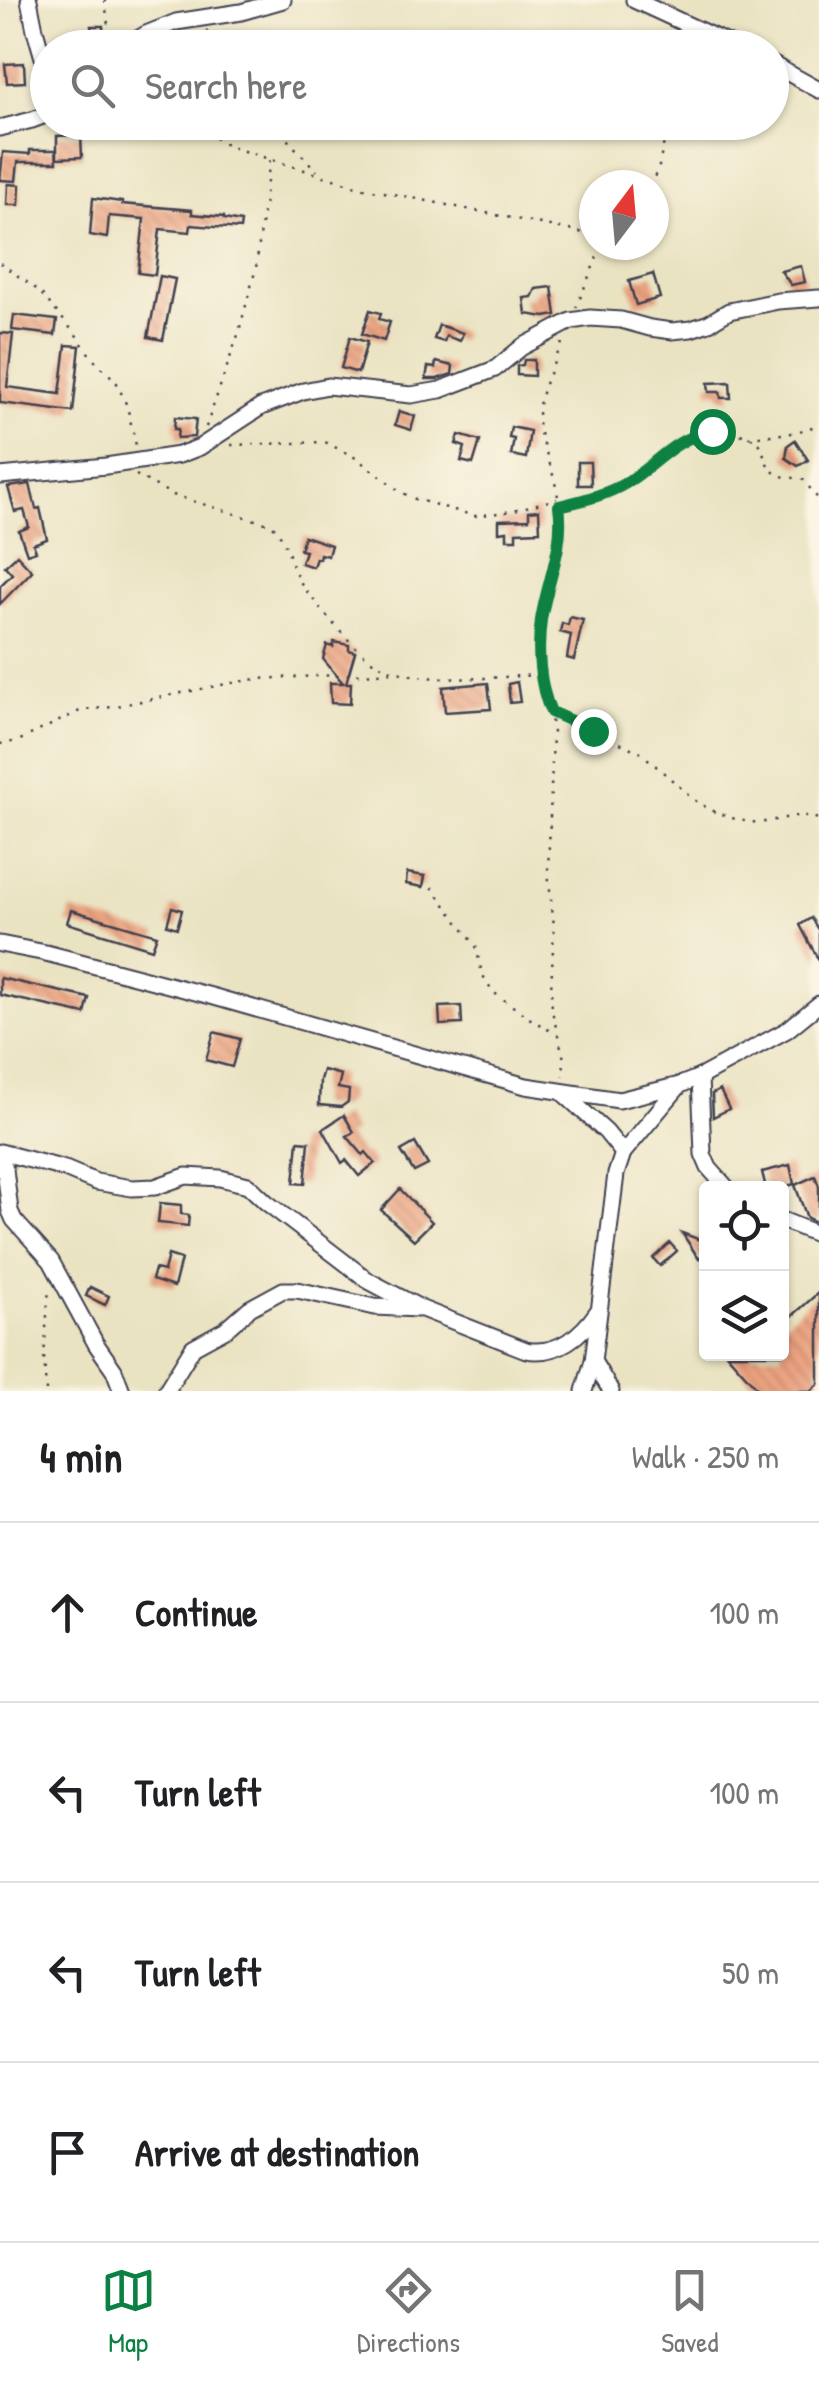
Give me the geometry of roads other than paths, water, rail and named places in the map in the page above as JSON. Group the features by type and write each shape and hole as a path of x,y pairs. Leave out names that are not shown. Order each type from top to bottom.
{"street":[{"path":"29,0 37,30"},
{"path":"156,30 176,22 242,12 283,0"},
{"path":"634,0 699,30"},
{"path":"789,73 819,90"},
{"path":"0,128 30,119"},
{"path":"0,476 134,466 178,454 202,446 260,408 303,390 328,386 411,394 454,386 494,369 522,347 571,321 620,320 661,330 691,329 729,311 819,298"},
{"path":"0,944 194,992 526,1086 619,1100 700,1077 787,1030 819,1004"},
{"path":"700,1077 703,1154 720,1181"},
{"path":"584,1391 593,1361 616,1174 622,1153 680,1085"},
{"path":"563,1093 606,1132 622,1153"},
{"path":"0,1155 132,1188 155,1187 186,1176 241,1182 370,1281 422,1309 538,1352 578,1336 598,1311"},
{"path":"0,1155 14,1220 51,1261 114,1370 122,1391"},
{"path":"789,1223 819,1234"},
{"path":"166,1391 193,1347 282,1290 375,1307 422,1309"},
{"path":"593,1361 611,1391"}]}
